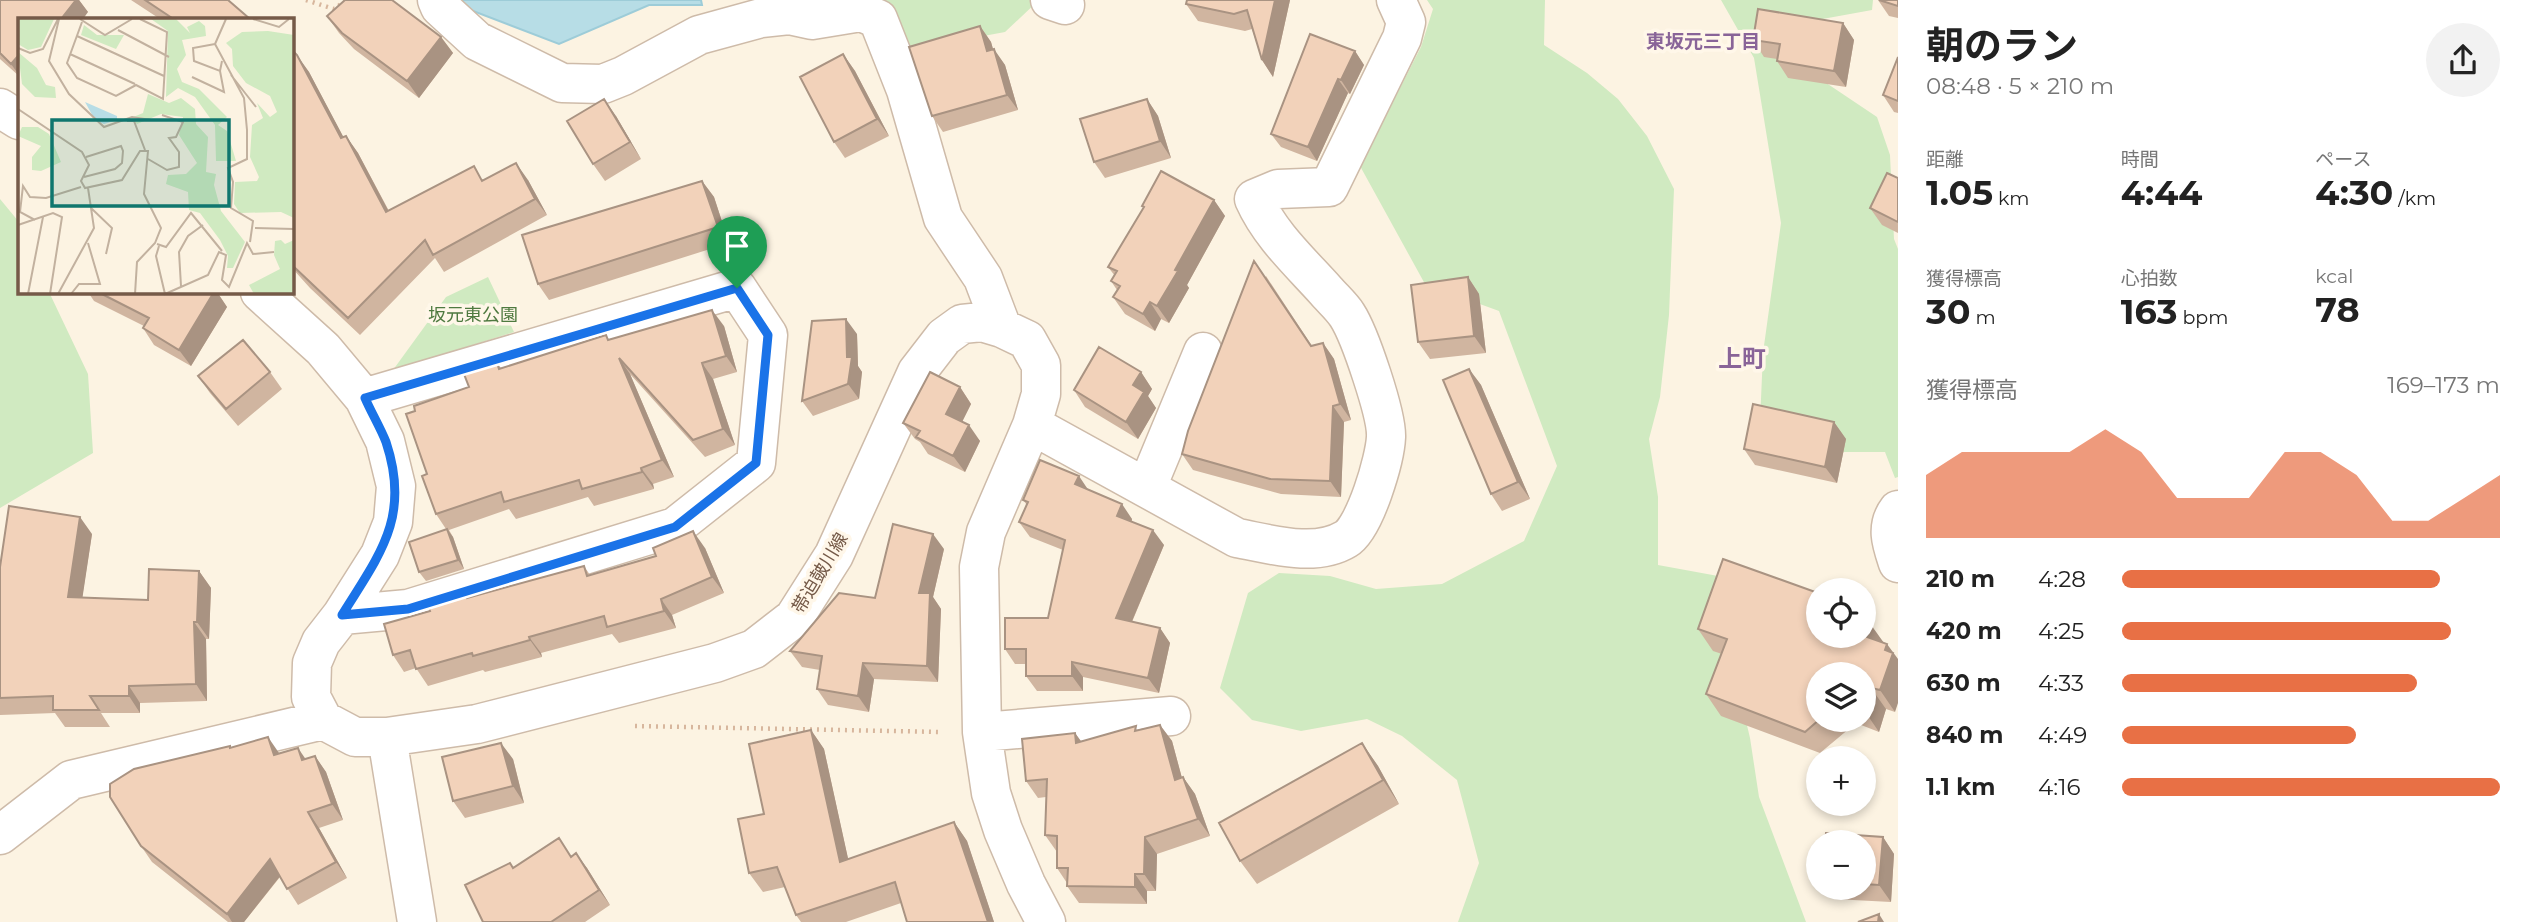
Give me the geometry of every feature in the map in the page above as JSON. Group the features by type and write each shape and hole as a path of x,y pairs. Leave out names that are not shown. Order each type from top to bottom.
{"street":[{"path":"437,0 440,7 477,41 562,83 603,84 624,76 699,35 804,8 812,20 861,12 878,19 906,90 943,218 983,278 1002,328"},
{"path":"1032,425 1237,537 1272,545 1318,549 1348,539 1368,509 1387,436 1363,350 1347,315 1264,221 1254,199 1278,189 1329,187 1402,38 1406,22 1396,0"},
{"path":"0,108 18,119"},
{"path":"342,615 408,609 675,527 756,463 768,335 737,288 365,398"},
{"path":"0,835 71,780 323,720 311,697 312,663 321,642 342,615 380,555 393,522 396,486 385,441 365,398 323,349 262,294"},
{"name":"帯迫皷川線","path":"323,720 355,737 387,737 477,724 715,663 754,649 794,618 834,555 917,372 944,337 962,324 982,322 1027,340 1041,365 1041,394 1032,425 986,532 979,567 982,732 991,793 1026,884 1046,922"},
{"path":"1147,488 1203,352"},
{"path":"1898,510 1893,516 1889,538 1898,564"},
{"path":"982,732 1171,716"},
{"path":"387,737 417,922"}],"path":[{"path":"306,0 334,9 347,0"},
{"path":"627,726 982,732"}],"green space":[{"path":"866,0 1039,0 1005,32 908,50"},
{"path":"1427,0 1545,0 1544,45 1587,73 1618,99 1647,136 1674,189 1669,315 1660,397 1649,439 1658,497 1658,565 1729,578 1741,700 1759,797 1806,922 1458,922 1479,863 1457,780 1402,736 1367,719 1301,731 1252,720 1220,688 1248,593 1279,573 1330,576 1376,589 1442,584 1524,541 1557,466 1499,311 1425,284 1360,166 1421,47 1433,9"},
{"path":"1721,0 1873,0 1872,10 1795,24 1786,56 1877,117 1890,155 1894,239 1898,249 1898,477 1895,478 1885,452 1802,452 1759,445 1763,353 1781,223 1754,58"},
{"path":"0,199 18,221 18,294 50,294 88,374 93,453 0,508"},
{"name":"坂元東公園","path":"488,277 514,332 393,370 446,297"}],"water":[{"path":"458,0 701,0 702,5 649,5 559,44 460,6"}],"building":[{"path":"0,0 76,0 62,18 18,18 18,56 11,64 0,53"},
{"path":"145,0 228,0 249,18 172,18"},
{"path":"345,0 392,0 441,37 407,81 342,33 327,16"},
{"path":"1187,0 1275,0 1262,60 1247,10 1234,14 1186,4"},
{"path":"1879,0 1898,0 1898,6"},
{"path":"1758,9 1843,23 1834,71 1777,61 1780,44 1753,40"},
{"path":"980,26 987,51 994,49 1007,95 932,116 909,47"},
{"path":"1310,34 1355,51 1341,80 1338,79 1308,147 1271,134"},
{"path":"294,52 341,138 346,136 386,212 474,166 482,181 516,163 535,199 433,255 425,240 348,318 294,267"},
{"path":"843,54 877,119 834,142 800,77"},
{"path":"1898,57 1898,101 1883,95"},
{"path":"604,99 630,142 593,164 567,121"},
{"path":"1147,99 1160,141 1094,162 1080,119"},
{"path":"1161,171 1214,200 1157,306 1150,302 1143,314 1113,297 1120,286 1111,281 1117,271 1108,267 1144,207 1142,206"},
{"path":"1887,173 1898,178 1898,222 1870,208"},
{"path":"702,181 718,227 538,284 522,235"},
{"path":"1254,261 1311,346 1323,343 1340,404 1333,406 1330,481 1270,479 1182,454 1188,431"},
{"path":"1468,277 1474,336 1418,342 1411,285"},
{"path":"102,294 213,294 179,350 143,328 149,318"},
{"path":"712,310 726,356 702,363 723,429 693,440 619,358 662,460 641,468 642,472 582,489 579,480 504,502 501,492 436,514 422,476 427,474 406,414 415,411 414,406 469,387 464,374 497,363 499,369 606,335 608,340"},
{"path":"846,319 847,357 852,357 848,384 802,401 812,321"},
{"path":"243,340 270,372 226,409 198,376"},
{"path":"1099,347 1141,372 1133,385 1144,392 1126,422 1074,390"},
{"path":"1469,369 1518,482 1491,494 1443,380"},
{"path":"930,372 960,387 946,414 969,425 953,456 916,437 920,431 903,423"},
{"path":"1753,404 1834,422 1825,467 1744,449"},
{"path":"1040,460 1079,476 1075,484 1122,504 1117,516 1153,530 1116,618 1160,628 1148,678 1072,662 1072,676 1026,676 1026,649 1005,649 1005,618 1048,618 1065,540 1019,522 1028,502 1023,500"},
{"path":"9,506 80,517 68,597 148,600 149,569 199,571 197,622 194,622 196,684 129,686 129,696 90,696 99,710 53,710 53,696 0,698 0,567"},
{"path":"893,524 933,534 919,593 930,593 927,666 863,663 858,696 817,689 822,656 790,651 839,593 875,598"},
{"path":"447,529 458,560 419,572 409,542"},
{"path":"693,531 712,577 661,599 664,611 607,627 604,616 529,637 530,640 416,669 410,650 393,655 384,624 430,611 428,605 466,594 467,598 584,566 587,576 656,556 653,548"},
{"path":"1723,559 1806,589 1806,648 1876,648 1876,640 1887,644 1885,650 1893,653 1880,690 1876,689 1876,662 1806,662 1805,732 1706,694 1727,639 1698,629"},
{"path":"1160,725 1175,780 1183,777 1198,819 1145,837 1144,874 1135,874 1135,887 1067,886 1068,868 1057,868 1057,836 1045,835 1047,779 1026,781 1022,739 1075,733 1076,743 1136,726 1135,731"},
{"path":"811,730 840,862 954,822 988,922 907,922 895,882 796,915 777,867 749,873 738,819 764,814 749,744"},
{"path":"268,737 274,755 298,748 302,760 315,756 332,804 308,812 336,862 287,889 270,859 227,914 141,846 110,797 110,784 134,769"},
{"path":"501,743 513,786 453,801 442,757"},
{"path":"1362,743 1383,780 1240,861 1219,823"},
{"path":"1876,837 1883,837 1879,885 1876,885"},
{"path":"559,838 571,857 576,853 599,890 551,922 483,922 465,885 510,863 513,868"},
{"path":"1879,914 1878,922 1858,922"}],"district":[{"name":"東坂元三丁目","path":"1703,41"},
{"name":"上町","path":"1742,359"}],"route":[{"path":"737,288 768,335 756,463 675,527 408,609 342,615 380,555 393,522 396,486 385,441 365,398 737,288"}]}
